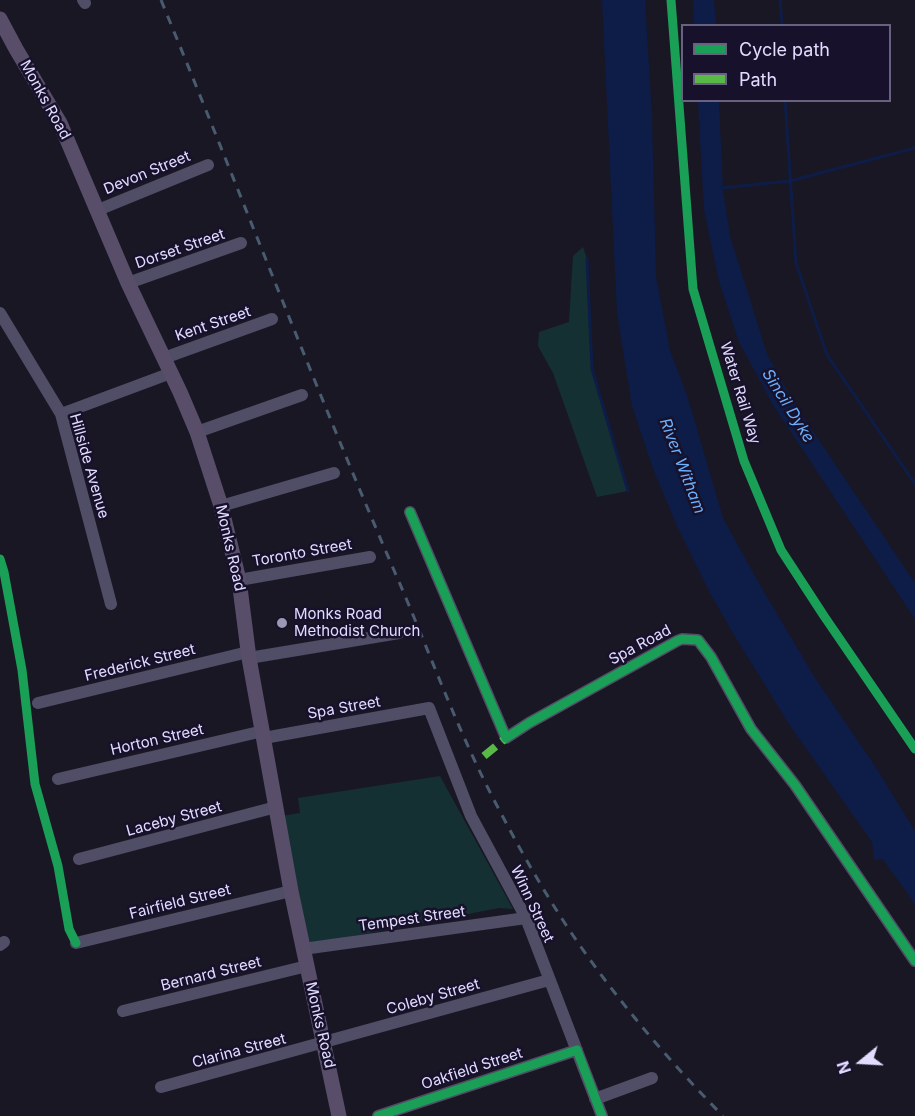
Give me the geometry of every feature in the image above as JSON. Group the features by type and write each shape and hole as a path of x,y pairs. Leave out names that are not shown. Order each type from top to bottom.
{"main road":[{"name":"Monks Road","path":"0,19 60,123 128,282 197,432 221,506 239,580 249,655 291,891 339,1116"}],"street":[{"name":"Devon Street","path":"98,210 208,165"},
{"name":"Dorset Street","path":"128,282 241,243"},
{"name":"Hillside Avenue","path":"0,314 60,414 111,604"},
{"name":"Kent Street","path":"164,358 272,320"},
{"path":"60,414 171,373"},
{"path":"197,432 302,395"},
{"path":"221,506 334,473"},
{"name":"Spa Road","path":"410,512 506,738 677,641 698,640 711,657 751,729 795,785 915,962"},
{"name":"Toronto Street","path":"239,580 370,557"},
{"name":"Frederick Street","path":"38,703 249,655 399,633"},
{"name":"Spa Street","path":"263,735 429,708"},
{"name":"Winn Street","path":"429,708 471,816 526,918 602,1116"},
{"name":"Horton Street","path":"58,778 263,735"},
{"name":"Laceby Street","path":"79,859 276,807"},
{"name":"Fairfield Street","path":"76,943 291,891"},
{"name":"Tempest Street","path":"303,949 526,918"},
{"name":"Bernard Street","path":"123,1011 307,966"},
{"name":"Coleby Street","path":"324,1043 549,980"},
{"name":"Clarina Street","path":"161,1087 324,1043"},
{"name":"Oakfield Street","path":"378,1116 577,1050"},
{"path":"595,1099 652,1078"}],"green space":[{"path":"583,247 587,259 592,369 628,491 597,497 553,373 538,346 539,332 569,322 573,256"},
{"path":"440,776 513,909 499,908 307,945 281,816 300,813 298,798"}],"water":[{"name":"River Witham","path":"602,0 645,0 652,117 656,276 670,351 687,395 723,518 815,678 875,766 915,831 915,905 883,859 874,860 872,842 791,727 734,635 710,593 677,526 652,466 632,406 617,313"},
{"path":"693,0 714,0 716,24 694,24"},
{"name":"Sincil Dyke","path":"698,102 719,102 723,191 730,236 767,354 794,403 915,583 915,619 773,405 739,342 719,281 704,210"}],"waterway":[{"path":"780,0 782,24"},
{"path":"785,102 796,263 827,355 915,484"},
{"path":"721,188 790,181 915,148"},
{"path":"587,259 592,369 628,491"}],"railway":[{"path":"161,0 363,497 454,714 494,800 546,893 597,969 648,1034 723,1116"}],"marked path":[{"path":"484,756 506,738"}],"cycle path":[{"name":"Water Rail Way","path":"671,0 693,289 744,461 781,550 915,749"},
{"path":"410,512 506,738 677,641 698,640 711,657 751,729 795,785 915,961"},
{"path":"0,559 22,670 35,784 58,866 69,929 76,943"},
{"path":"378,1116 577,1050 602,1116"}],"place":[{"name":"Monks Road Methodist Church","path":"282,623"}]}
